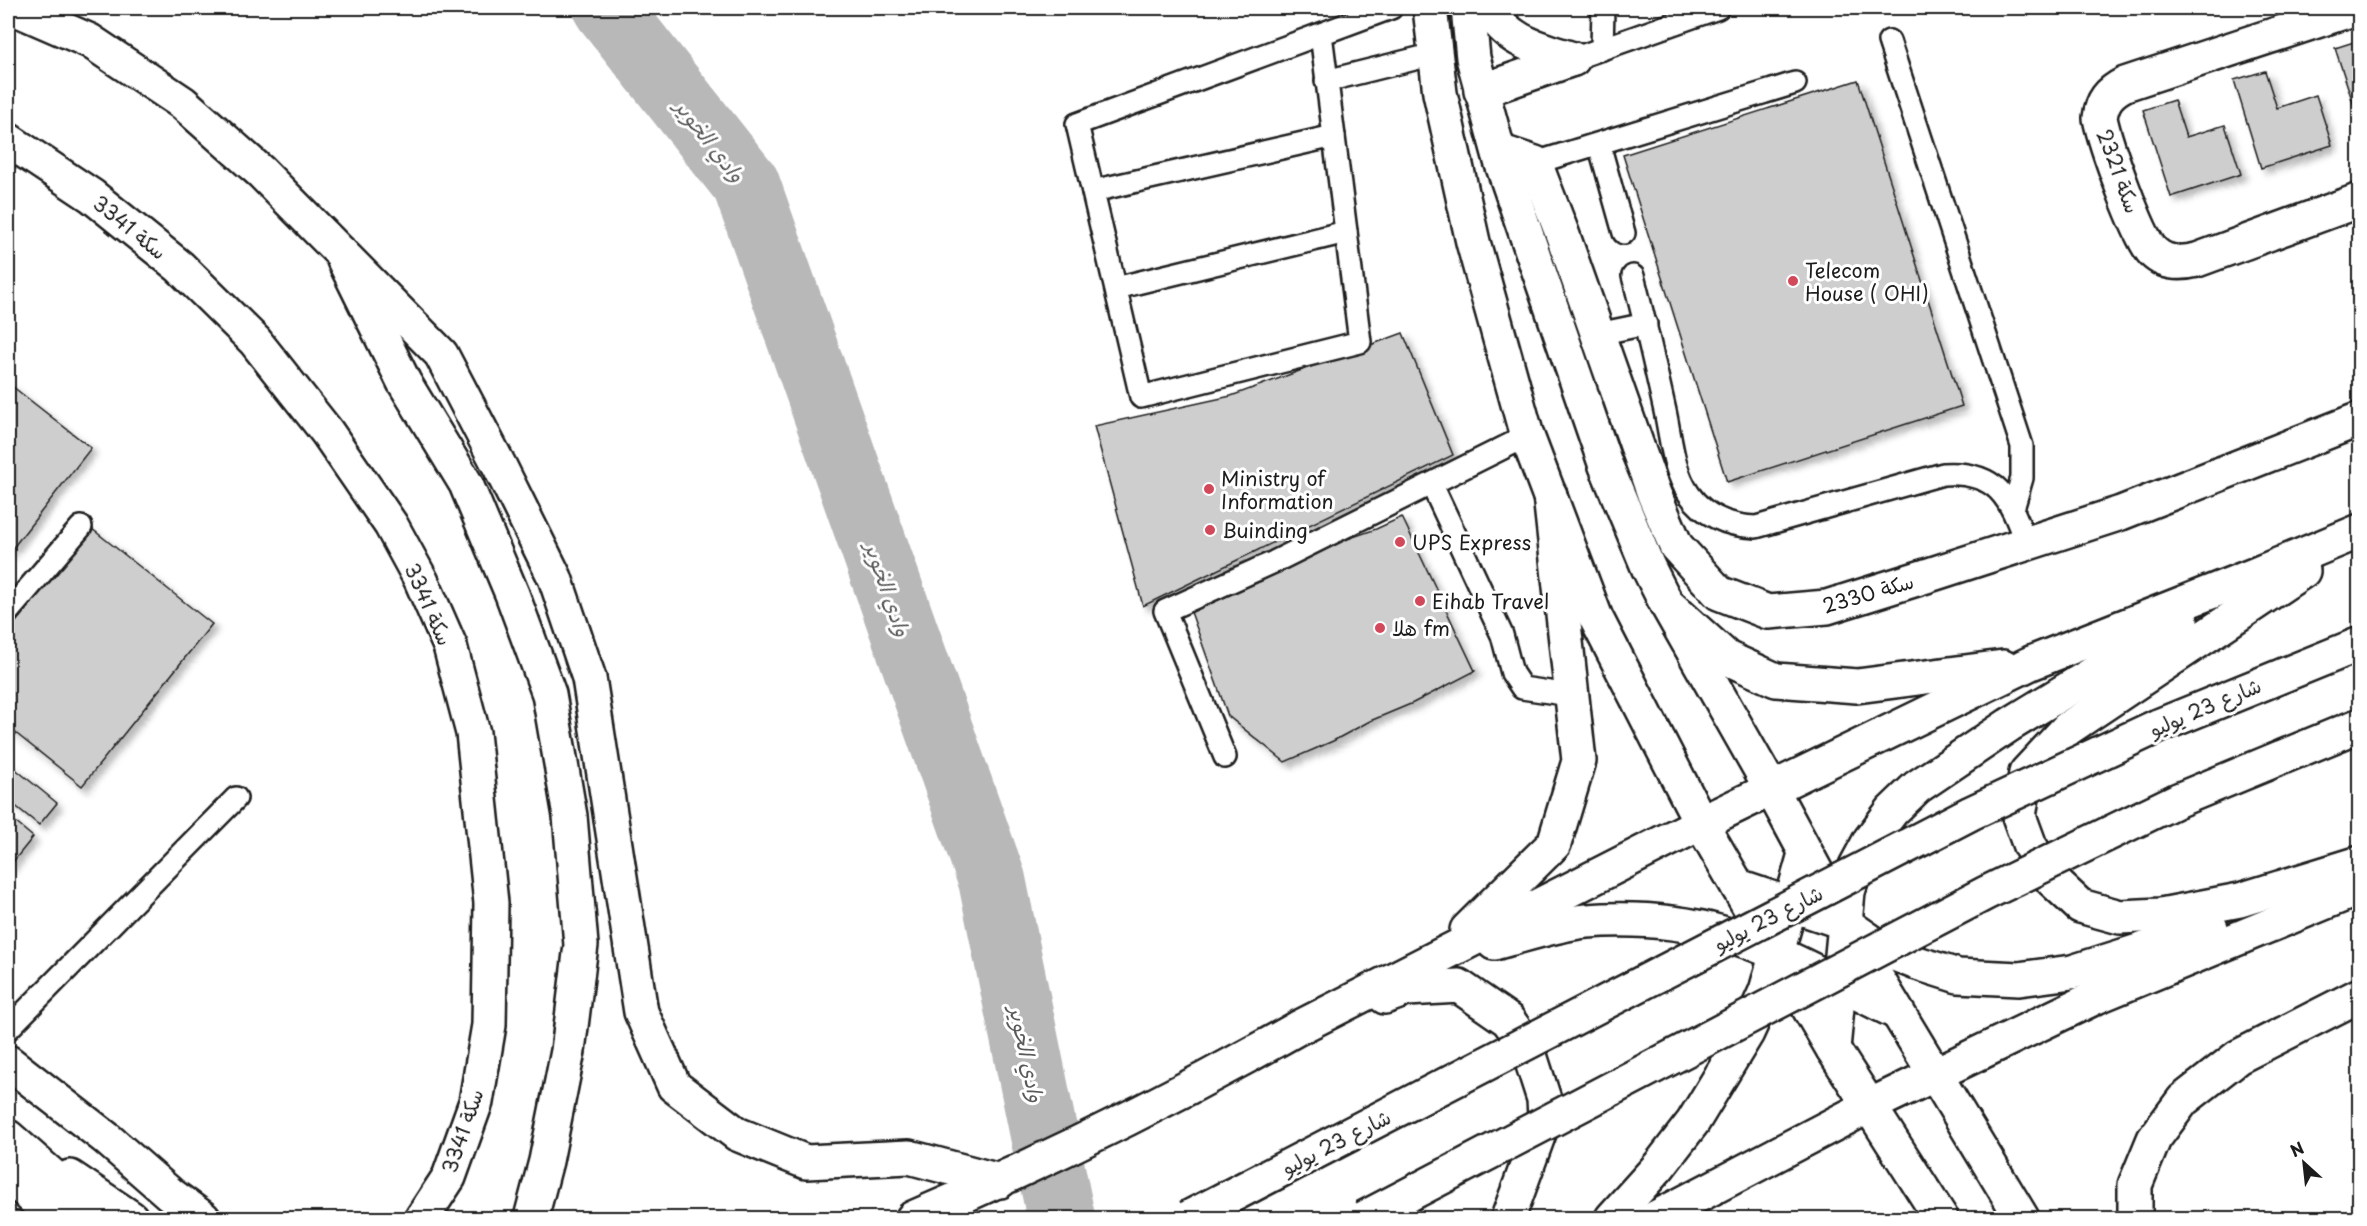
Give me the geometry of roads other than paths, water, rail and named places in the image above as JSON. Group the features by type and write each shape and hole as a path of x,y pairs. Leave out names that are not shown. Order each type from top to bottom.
{"main road":[{"path":"14,8 90,41 183,103 261,172 441,354 555,578 589,678 641,1012 674,1086 737,1134 806,1162 909,1157 1013,1174"},
{"path":"1430,8 1440,93 1473,242 1527,436 1596,618 1701,823 1833,1049 1941,1218"},
{"path":"1468,8 1473,58 1498,151 1606,466 1648,567 1844,922 1896,1012 2022,1218"},
{"path":"1489,8 1495,18 1521,42 1587,54"},
{"name":"سكة 2321","path":"2356,8 2126,84 2115,89 2106,97 2101,107 2100,118 2142,235 2154,253 2174,263 2197,260 2360,200"},
{"path":"1481,92 1587,54"},
{"name":"سكة 3341","path":"8,140 92,196 180,267 255,340 327,432 391,525 420,580 450,646 473,733 491,903 489,1025 476,1102 449,1177 422,1218"},
{"path":"1498,151 1535,163"},
{"name":"سكة 2330","path":"1535,163 1654,494 1676,546 1719,593 1768,612 1827,607 2026,544 2121,513 2360,419"},
{"path":"1531,246 1562,233"},
{"path":"341,253 404,382 466,484 513,594 549,694 570,816 581,945 568,1052 546,1161 531,1218"},
{"path":"1439,956 1554,844 1579,761 1550,495"},
{"path":"913,1218 1013,1174 1238,1062 1298,1028 1701,823 2031,663 2360,532"},
{"path":"2360,532 2067,729 2026,773 2019,816 2030,846 2052,880 2080,906 2120,917 2161,915 2240,900 2360,863"},
{"path":"1833,1049 1848,892 1856,866 1870,840 1892,812 1917,787 2010,725 2254,575"},
{"path":"1666,603 1727,658 1776,680 1857,686 2031,663"},
{"name":"شارع 23 يوليو","path":"1188,1218 1971,813 2158,726 2360,644"},
{"path":"1364,1218 1986,893 2178,800 2360,725"},
{"path":"1612,1218 1659,1166 1694,1122 1747,1033 1766,991 1805,854"},
{"path":"1738,887 1844,922 1882,949 1917,963 1958,976 2019,979 2072,972 2360,880"},
{"path":"1655,1218 1869,1106 2096,997 2360,888"},
{"path":"1439,956 1584,921 1629,921 1693,926 1724,934 1777,954 1896,1012"},
{"path":"1298,1028 1407,989 1459,986 1508,1020 1527,1046 1544,1099 1545,1117 1508,1218"},
{"path":"2135,1218 2135,1185 2154,1139 2183,1100 2238,1057 2360,995"},
{"path":"8,1062 106,1138 170,1194 203,1218"},
{"path":"8,1136 100,1218"},
{"path":"8,1136 131,1218"},
{"path":"8,1174 54,1218"},
{"path":"943,1218 1013,1174"}],"lane":[{"path":"1321,34 1360,342 1141,397 1077,124 1391,8"},
{"path":"1587,54 1603,8"},
{"path":"1587,54 1718,8"},
{"path":"1889,41 2022,446 2022,478 2013,509"},
{"path":"1326,81 1435,54"},
{"path":"1535,163 1795,83"},
{"path":"1093,191 1334,136"},
{"path":"1599,144 1624,233"},
{"path":"1116,288 1346,232"},
{"path":"1633,276 1681,481 1699,506 1712,516 1741,527 1756,527 1943,474 1960,473 1977,476 1992,483 2004,495 2013,509 2026,544"},
{"path":"1598,334 1646,324"},
{"path":"1225,757 1165,611 1274,562 1527,436"},
{"path":"1432,485 1502,635 1512,673 1522,688 1570,695"},
{"path":"8,612 81,527"},
{"path":"8,1029 236,798"}],"waterway":[{"name":"وادي الخوير","path":"607,8 746,184 992,880 1061,1218"}],"place":[{"name":"Telecom House ( OHI)","path":"1793,281"},
{"name":"Ministry of Information","path":"1209,489"},
{"name":"Buinding","path":"1210,530"},
{"name":"UPS Express","path":"1400,542"},
{"name":"Eihab Travel","path":"1420,601"},
{"name":"هلا fm","path":"1380,628"}]}
